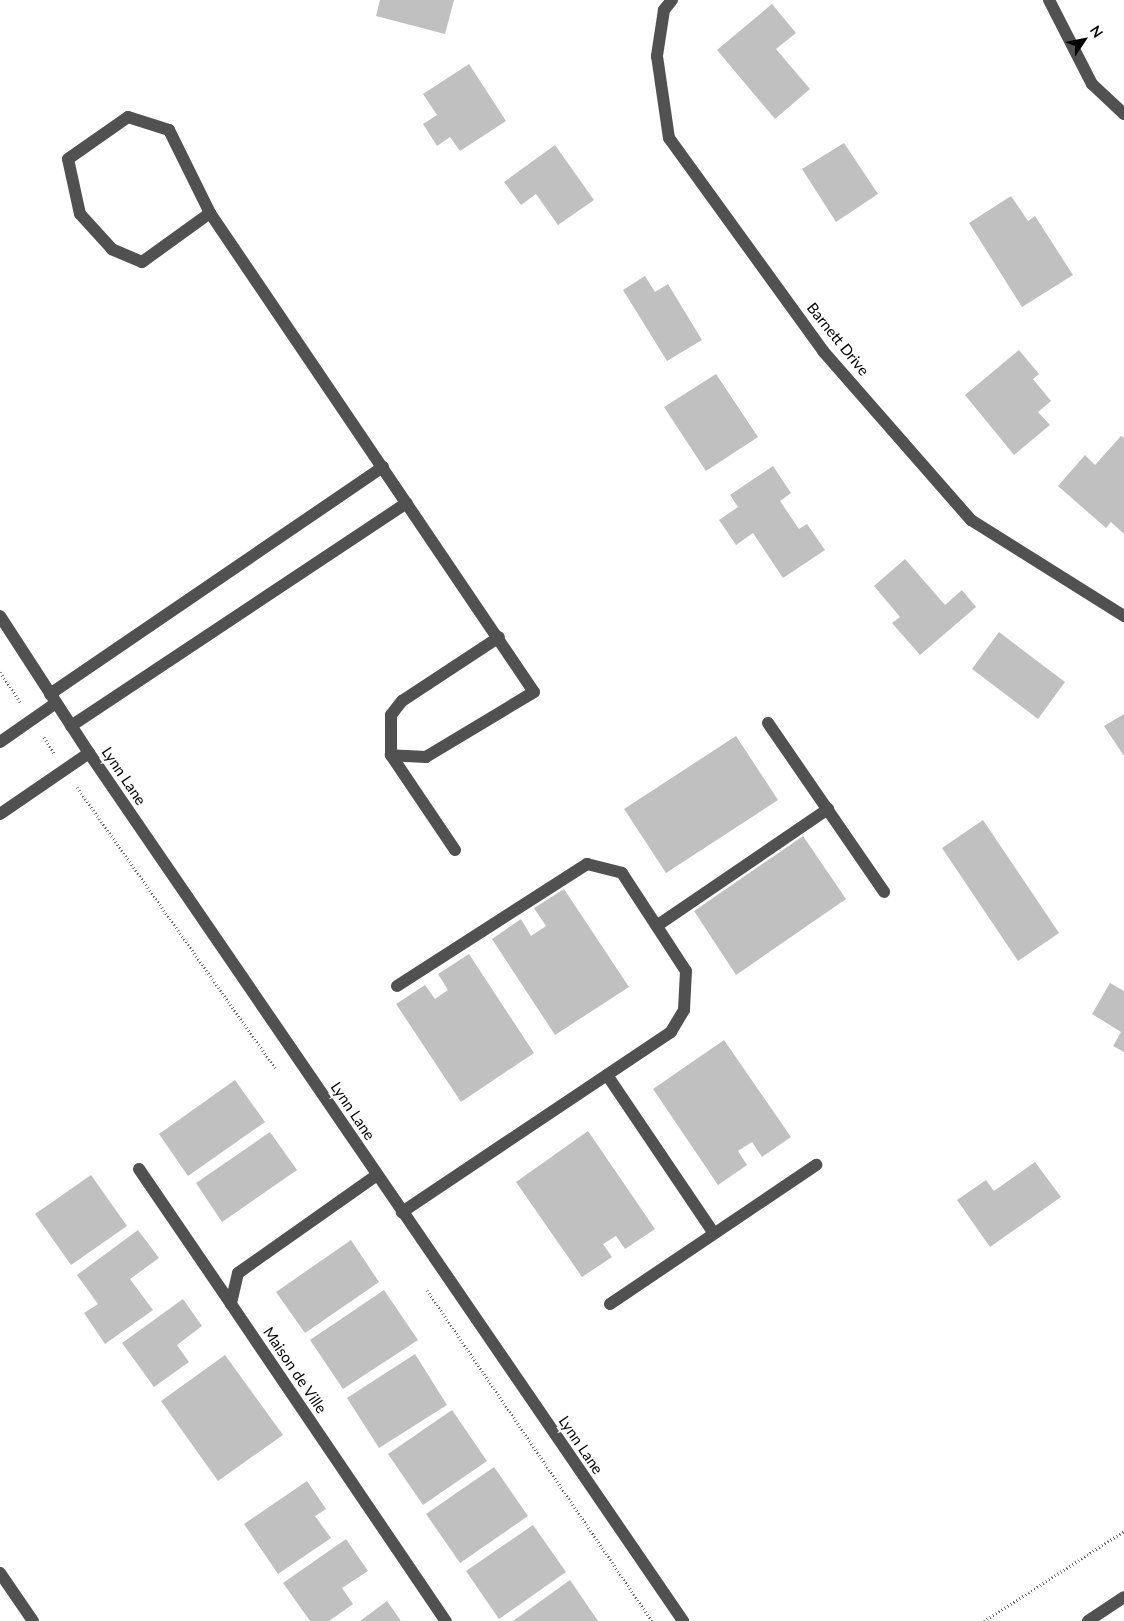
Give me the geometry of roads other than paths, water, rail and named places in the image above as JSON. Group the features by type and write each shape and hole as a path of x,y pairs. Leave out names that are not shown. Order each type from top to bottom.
{"street":[{"name":"Barnett Drive","path":"672,0 664,10 657,56 669,138 823,350 971,520 1124,616"},
{"path":"1049,0 1092,84 1124,114"},
{"path":"210,213 142,262 112,249 80,214 68,159 128,117 169,130 210,213 499,637 534,692 426,757 391,755"},
{"path":"0,742 32,720 53,699 383,467"},
{"path":"71,726 407,503"},
{"name":"Lynn Lane","path":"0,616 89,754 682,1621"},
{"path":"454,850 391,755 391,715 402,701 499,637"},
{"path":"768,723 884,892"},
{"path":"0,814 89,754"},
{"path":"658,925 828,809"},
{"path":"397,986 587,864 622,873 658,925 686,971 684,1010 670,1032 402,1212"},
{"path":"607,1075 714,1232"},
{"path":"610,1304 714,1232 816,1165"},
{"name":"Maison de Ville","path":"139,1169 446,1621"},
{"path":"231,1304 238,1273 377,1175"},
{"path":"0,1573 33,1621"},
{"path":"1088,1621 1124,1597"}]}
